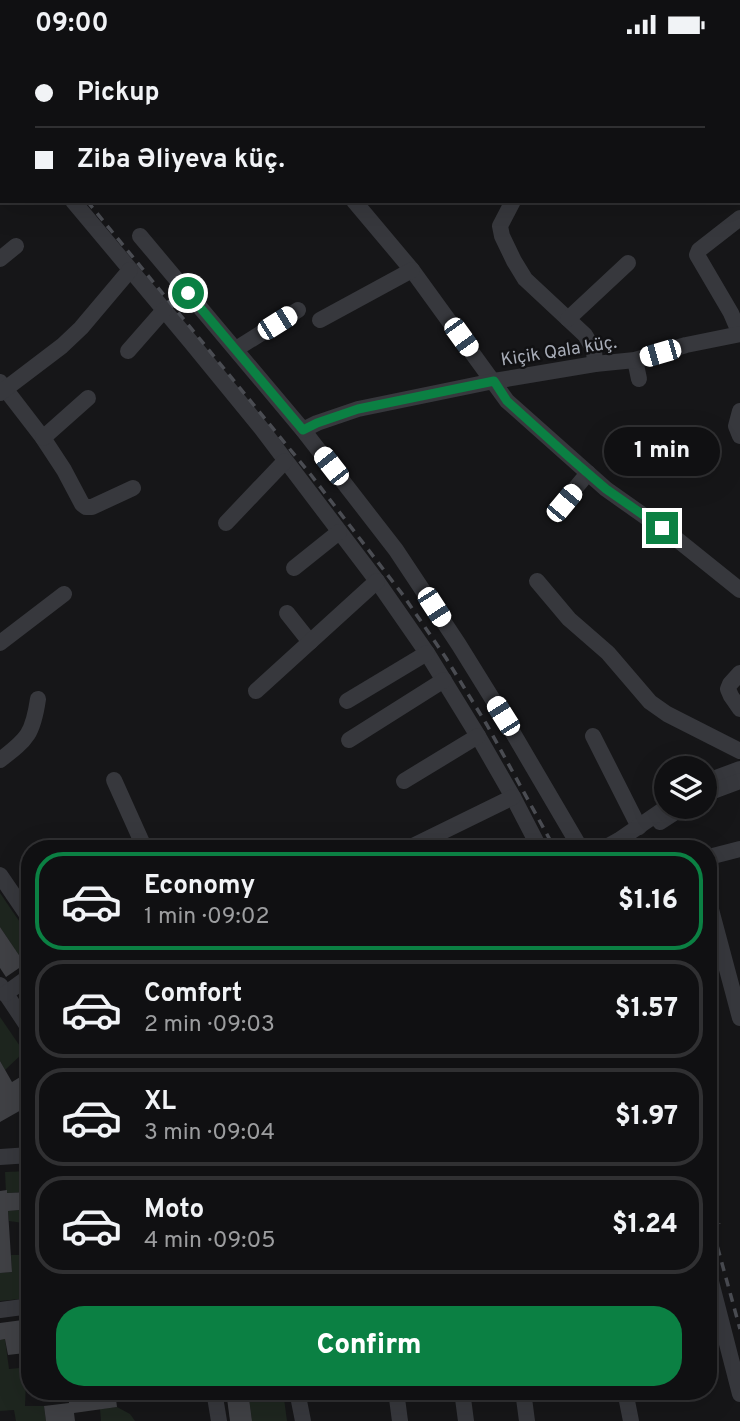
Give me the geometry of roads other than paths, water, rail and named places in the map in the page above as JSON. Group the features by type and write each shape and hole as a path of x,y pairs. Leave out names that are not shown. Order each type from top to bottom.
{"street":[{"path":"75,203 261,428 377,581 444,680 535,840"},
{"path":"356,203 412,270 507,401 606,489 674,537 740,590"},
{"path":"512,203 500,226 502,236 525,279 585,335 594,350 595,364"},
{"path":"740,218 699,250 697,255 731,313 740,334"},
{"path":"140,236 303,430 396,549 503,716 576,840"},
{"path":"0,259 16,246"},
{"path":"568,319 628,263"},
{"path":"130,270 81,328 62,346 2,388 43,438 82,504 92,507 133,488"},
{"path":"320,320 412,270"},
{"path":"128,351 164,310"},
{"path":"236,349 298,310"},
{"name":"Kiçik Qala küç.","path":"303,430 358,409 494,381 635,360 686,345 740,334"},
{"path":"635,360 639,379"},
{"path":"43,438 88,398"},
{"path":"740,411 736,426 740,436"},
{"path":"226,523 285,461"},
{"path":"564,503 589,473"},
{"path":"294,568 339,532"},
{"path":"256,691 377,581"},
{"path":"537,581 569,618 608,653 650,702 667,714 740,751"},
{"path":"0,643 64,594"},
{"path":"288,613 310,642"},
{"path":"347,701 426,653"},
{"path":"740,673 728,689 740,709"},
{"path":"349,740 444,680"},
{"path":"0,760 28,737 35,721 38,699"},
{"path":"404,781 478,736"},
{"path":"593,736 639,827"},
{"path":"717,778 740,769"},
{"path":"114,779 141,840"},
{"path":"717,790 740,781"},
{"path":"425,840 513,797"},
{"path":"618,840 654,816"},
{"path":"634,840 665,819"},
{"path":"717,855 740,849"},
{"path":"0,876 21,906"},
{"path":"717,931 740,1016"},
{"path":"21,980 3,989 21,1016"},
{"path":"0,1157 21,1156"},
{"path":"0,1310 21,1307"},
{"path":"717,1308 740,1394"},
{"path":"216,1400 219,1421"},
{"path":"299,1400 303,1421"},
{"path":"397,1400 400,1421"},
{"path":"463,1400 466,1421"},
{"path":"524,1400 527,1421"},
{"path":"627,1400 631,1421"}],"railway":[{"path":"89,203 311,475 403,595 487,725 550,840"},
{"path":"717,1218 719,1224"},
{"path":"717,1245 740,1329"}]}
